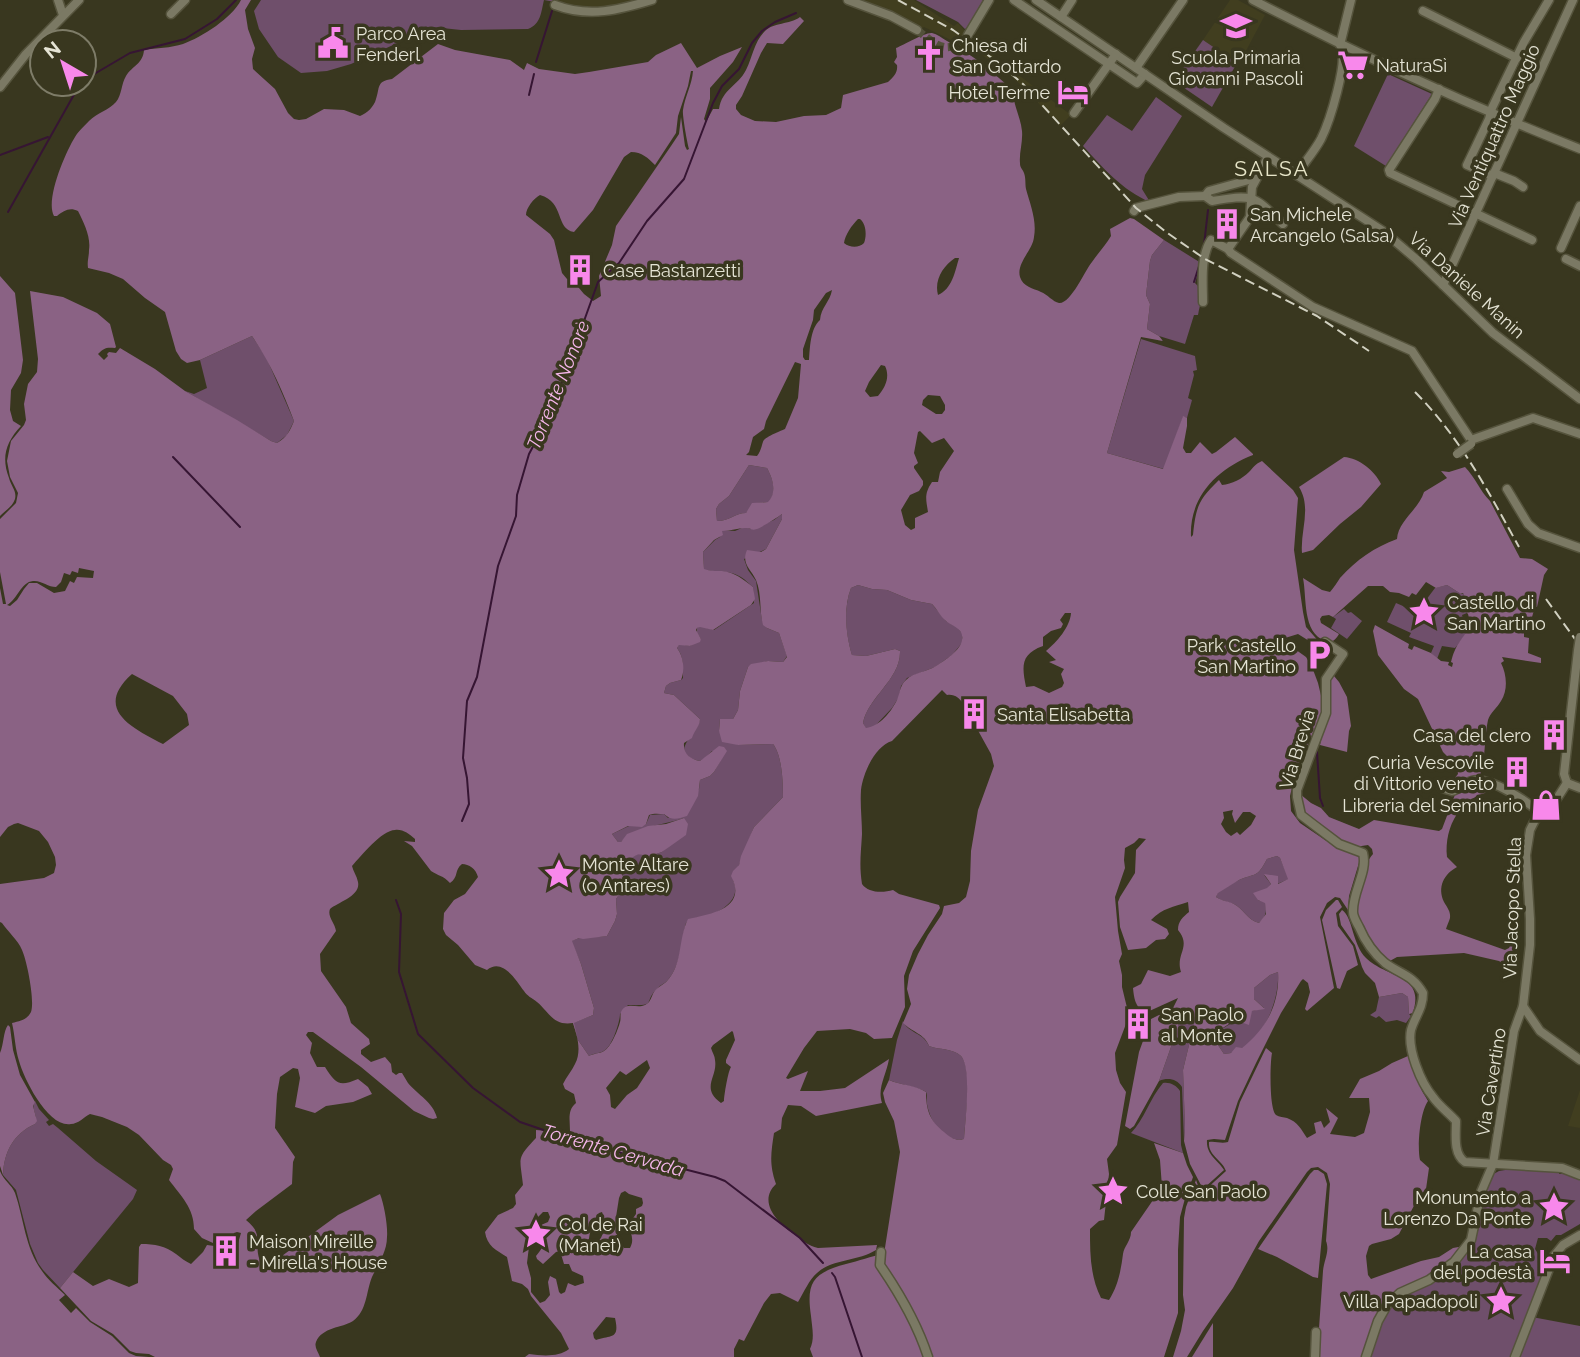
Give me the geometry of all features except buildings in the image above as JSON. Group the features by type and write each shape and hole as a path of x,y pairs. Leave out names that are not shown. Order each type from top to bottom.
{"street":[{"path":"58,0 63,15"},
{"path":"0,87 79,0"},
{"path":"172,14 186,0"},
{"path":"555,5 571,11 603,12 652,0"},
{"path":"848,0 891,16 917,30"},
{"path":"968,35 989,0"},
{"path":"1014,0 1139,83 1145,74"},
{"name":"Via Daniele Manin","path":"1036,0 1268,157 1383,231 1493,333 1580,399"},
{"path":"1061,17 1072,0"},
{"path":"1136,68 1183,0"},
{"path":"1253,0 1340,45 1515,124 1580,149"},
{"path":"1296,175 1317,145 1328,122 1343,60 1340,45 1351,0"},
{"path":"1522,187 1514,181 1467,165 1524,41 1549,0"},
{"name":"Via Ventiquattro Maggio","path":"1443,285 1573,0"},
{"path":"1423,12 1517,58"},
{"path":"1074,113 1116,54"},
{"path":"1439,89 1389,170 1390,173 1532,240"},
{"path":"1228,249 1250,217 1256,178 1268,157"},
{"path":"1205,196 1209,191 1256,178"},
{"path":"1134,211 1136,208 1170,198 1205,196 1212,201 1251,197 1283,224"},
{"path":"1561,248 1580,206"},
{"path":"1203,303 1204,267 1209,242 1214,241 1313,307 1412,351 1471,440 1533,418 1580,434"},
{"path":"1566,259 1580,267"},
{"path":"1456,455 1486,434"},
{"path":"1507,489 1528,524 1538,533 1580,548"},
{"path":"1580,636 1564,776 1567,783 1580,788"},
{"name":"Via Brevia","path":"1325,642 1343,654 1326,679 1326,713 1297,790 1298,807 1301,815 1331,839 1363,853 1363,870 1353,914 1364,939 1380,958 1414,980 1423,993 1420,1013 1411,1031 1410,1041 1416,1068 1433,1098 1456,1121 1457,1153 1460,1159 1465,1162 1562,1168 1580,1175"},
{"path":"1442,788 1452,791 1472,781 1481,780 1510,793 1542,814"},
{"name":"Via Jacopo Stella","path":"1523,1006 1530,932 1526,855 1530,830 1535,820 1559,796 1567,783"},
{"path":"1523,1006 1540,1031 1580,1060"},
{"name":"Via Cavertino","path":"1366,1357 1378,1321 1387,1304 1400,1293 1444,1270 1463,1253 1471,1240 1481,1192 1493,1164 1514,1031 1523,1006"},
{"path":"1515,1357 1556,1252 1580,1235"},
{"path":"881,1252 880,1265 914,1320 929,1357"},
{"path":"1315,1357 1316,1332"}],"shaded area":[{"path":"241,0 251,0 245,10 255,48 253,69 275,89 288,113 299,120 324,109 363,115 374,105 381,83 392,79 438,44 455,50 510,60 524,70 527,63 539,69 575,74 648,62 681,43 697,68 742,47 733,62 710,88 704,119 706,122 713,109 719,109 723,97 743,75 761,35 773,26 800,17 804,21 783,44 767,43 736,105 741,115 755,121 776,122 826,115 841,108 843,95 888,82 897,70 894,62 897,57 896,48 932,33 957,46 993,72 1018,95 1014,100 1022,131 1020,165 1025,175 1035,224 1033,242 1020,267 1023,283 1059,303 1064,302 1073,293 1111,236 1110,229 1130,218 1164,240 1150,261 1146,295 1150,304 1147,329 1163,341 1141,337 1107,453 1163,469 1183,416 1187,418 1183,448 1186,453 1191,453 1200,442 1212,454 1235,437 1253,454 1228,468 1208,486 1195,509 1191,537 1199,504 1219,480 1222,485 1237,481 1262,461 1293,490 1298,498 1294,550 1303,612 1306,627 1321,644 1314,644 1298,634 1285,638 1289,642 1285,642 1306,657 1318,683 1323,704 1320,717 1297,768 1290,796 1291,811 1300,823 1325,840 1361,856 1349,896 1348,910 1340,898 1335,897 1327,903 1320,917 1334,988 1307,1011 1305,1009 1310,992 1308,983 1303,979 1301,981 1281,1013 1256,1063 1238,1101 1225,1140 1207,1140 1210,1153 1224,1170 1203,1189 1190,1164 1184,1141 1183,1070 1194,1016 1185,1013 1179,1017 1177,1036 1159,1081 1134,1126 1130,1129 1125,1126 1139,1052 1151,1019 1173,1008 1178,998 1145,1013 1137,1005 1133,988 1141,984 1148,970 1170,976 1181,972 1180,960 1184,941 1178,927 1189,912 1188,902 1168,908 1151,920 1167,929 1169,934 1165,939 1156,940 1146,948 1128,950 1120,927 1118,902 1135,873 1136,850 1146,839 1139,838 1125,848 1125,868 1115,897 1122,954 1119,961 1122,987 1129,1016 1115,1053 1116,1070 1126,1092 1117,1145 1107,1159 1109,1174 1104,1220 1090,1229 1091,1256 1097,1290 1101,1298 1109,1300 1117,1284 1131,1232 1162,1187 1160,1160 1154,1143 1183,1153 1193,1177 1180,1217 1178,1313 1164,1357 813,1357 810,1349 813,1337 810,1295 814,1281 819,1275 835,1267 884,1254 900,1152 894,1121 883,1093 889,1080 926,1092 928,1110 935,1124 951,1137 964,1139 967,1096 966,1072 961,1056 929,1046 921,1036 903,1023 911,1004 907,989 909,975 918,954 944,906 959,903 966,897 978,810 994,766 991,754 975,725 975,712 968,712 957,697 947,695 942,690 892,741 875,754 867,768 861,790 862,884 872,891 893,890 939,905 940,908 913,951 904,976 905,1007 892,1038 874,1039 866,1033 850,1029 817,1031 786,1078 808,1071 800,1091 845,1088 889,1059 881,1087 882,1103 816,1116 801,1106 788,1105 782,1118 781,1129 774,1133 772,1147 776,1184 771,1191 769,1205 782,1224 814,1247 877,1245 876,1250 823,1268 812,1279 798,1302 780,1293 771,1294 744,1341 739,1339 734,1349 734,1357 525,1357 529,1354 556,1355 569,1349 561,1333 528,1289 512,1281 507,1257 490,1244 485,1232 498,1215 516,1204 515,1195 523,1185 522,1155 536,1138 536,1130 570,1131 570,1112 576,1103 574,1094 565,1089 563,1084 577,1059 577,1038 573,1023 561,1023 552,1018 503,968 498,966 487,970 475,965 446,935 443,929 444,913 454,900 465,894 478,877 477,874 472,868 462,864 450,883 431,871 412,846 404,841 415,842 415,839 398,830 384,834 352,866 358,887 353,895 330,909 336,931 320,954 321,971 346,1007 351,1023 369,1039 370,1044 361,1050 361,1054 371,1062 385,1057 391,1064 392,1072 396,1075 402,1073 408,1083 432,1107 437,1118 429,1118 414,1111 361,1067 313,1032 308,1032 306,1035 312,1043 310,1053 317,1067 325,1067 338,1082 346,1083 358,1079 372,1094 353,1102 326,1106 315,1113 295,1107 300,1078 298,1069 293,1068 280,1077 275,1128 295,1157 292,1184 246,1220 256,1231 261,1263 266,1265 338,1215 380,1194 387,1242 358,1317 319,1337 316,1346 320,1357 155,1357 130,1351 113,1334 91,1321 60,1288 73,1272 93,1286 109,1279 129,1287 138,1283 141,1244 164,1247 191,1264 207,1245 222,1247 219,1253 233,1260 241,1233 224,1238 214,1236 213,1243 202,1238 194,1229 192,1215 186,1203 169,1180 173,1169 171,1165 127,1127 90,1114 74,1124 62,1123 38,1101 22,1069 12,1023 20,1021 31,1012 31,990 26,963 18,943 0,922 0,884 44,878 54,873 56,865 48,842 39,831 18,823 8,827 0,837 0,588 3,604 6,604 0,572 0,519 16,503 18,493 10,477 7,461 11,441 26,420 24,404 28,384 37,372 38,359 30,291 63,297 97,313 110,324 116,347 105,348 98,354 104,360 109,352 116,353 120,348 185,391 277,443 288,434 294,421 276,377 252,336 200,360 187,363 176,351 165,312 123,279 88,268 89,240 78,211 64,211 54,216 52,209 57,177 75,137 92,118 116,102 126,76 139,62 144,50 191,41 216,26","holes":["693,71 683,110 689,149 685,146 681,117 679,134 616,226 612,245 599,276 601,296 593,301 562,273 554,240 526,215 527,209 540,195 548,198 557,209 564,226 574,232 593,210 624,157 631,152 638,153 655,165 676,133 678,116","860,219 864,224 864,243 854,247 844,243 849,230","959,258 950,284 938,295 940,274 951,261","832,290 812,333 809,360 805,360 803,349 814,310 826,293","795,362 801,364 798,398 785,429 764,440 757,456 746,455 753,437 764,429","881,365 885,366 887,378 878,396 870,397 865,391","928,395 940,396 945,405 942,414 936,414 922,405 923,400","920,431 932,443 944,438 954,451 940,472 938,482 932,482 928,490 928,512 915,518 915,528 911,530 905,525 901,510 910,495 919,491 923,485 914,468 918,463 914,453","749,465 767,468 773,486 768,502 752,503 746,513 722,521 717,521 716,509 729,496","782,514 766,549 761,552 747,550 745,559 758,585 763,625 779,633 787,657 783,662 768,661 748,667 740,691 738,710 733,719 720,719 719,731 722,742 738,745 773,744 780,762 783,797 754,827 739,865 731,876 735,887 735,896 731,902 716,912 688,919 676,967 667,981 655,990 647,1004 623,1009 618,1029 607,1049 589,1056 578,1040 574,1023 593,1015 594,1008 572,941 607,936 617,914 616,899 621,892 630,892 621,872 621,861 628,861 637,855 647,857 662,852 686,835 688,824 684,818 648,826 627,834 621,842 612,834 628,826 642,827 651,814 664,814 675,819 687,816 698,796 700,780 714,772 727,751 719,746 700,761 688,755 684,743 692,738 700,719 674,695 664,693 666,686 681,680 683,668 677,648 679,645 690,646 700,642 697,628 713,630 751,605 755,599 753,587 739,577 727,572 704,569 703,552 723,535 722,531 759,528","79,568 94,571 93,578 77,577 74,583 70,581 65,591 54,593 37,583 29,583 17,600 10,606 7,605 29,582 36,581 56,587 64,573 78,573","858,585 887,590 911,600 932,604 944,619 960,630 961,644 943,661 906,680 888,714 866,728 863,723 866,714 895,670 900,651 895,649 866,656 852,655 846,613 851,588","1065,613 1071,613 1062,634 1046,651 1056,660 1049,662 1064,669 1061,674 1064,683 1062,687 1049,693 1034,686 1026,687 1024,662 1030,653 1043,646 1043,637 1061,628 1063,624 1060,620","132,674 173,696 187,714 189,725 163,744 129,724 116,707 116,697 121,686","1233,810 1235,823 1243,812 1256,816 1240,835 1237,832 1231,836 1221,824 1223,812","1277,856 1288,879 1278,884 1278,876 1264,874 1271,884 1253,893 1258,900 1265,903 1266,914 1259,923 1234,904 1216,897 1236,882 1258,872 1267,859","1278,972 1274,1005 1251,1041 1242,1048 1236,1047 1231,1053 1224,1054 1218,1045 1212,1042 1215,1033 1235,1020 1249,1025 1252,1011 1265,1009 1254,999 1254,988","732,1031 735,1040 726,1060 731,1067 724,1101 721,1103 715,1098 711,1087 715,1058 711,1048","647,1060 650,1068 637,1088 615,1109 611,1107 606,1088 620,1071 626,1075","625,1191 642,1198 642,1206 636,1209 636,1214 629,1224 632,1239 630,1248 624,1248 617,1236 616,1217 621,1193","543,1212 548,1212 548,1222 541,1225 544,1242 537,1259 543,1264 560,1251 564,1264 569,1264 572,1271 583,1276 584,1283 575,1286 568,1283 565,1292 561,1294 556,1279 550,1276 550,1295 540,1303 531,1292 527,1263 531,1230 536,1219","602,1212 603,1232 599,1241 591,1247 589,1241 593,1224","606,1317 615,1318 615,1333 596,1340 593,1333"]},
{"name":"Parco Area Fenderl","path":"261,0 544,0 538,21 528,29 461,30 433,27 351,64 327,71 301,73 278,57 259,29 254,11"},
{"path":"636,0 596,8 579,7 555,2"},
{"path":"855,0 914,0 954,26 958,23 974,41 1071,115 1060,126 1010,75 982,55 924,27 920,30"},
{"path":"916,0 983,0 965,29 958,22"},
{"name":"Scuola Primaria Giovanni Pascoli","path":"1230,0 1238,0 1265,15 1239,64 1203,40"},
{"path":"1203,40 1237,63 1212,107 1174,81"},
{"path":"1388,74 1432,94 1386,166 1354,146"},
{"path":"1156,97 1182,116 1145,175 1142,189 1150,202 1122,185 1083,146 1107,115 1132,131"},
{"path":"1164,240 1201,263 1195,283 1200,290 1201,302 1185,344 1159,336 1147,329 1150,304 1146,295 1150,261"},
{"path":"0,276 15,293 23,360 21,373 11,390 10,410 13,421 21,426 12,438 5,457 15,499 0,516"},
{"path":"252,336 266,357 294,421 287,435 277,443 185,391 194,394 207,388 200,360"},
{"path":"1141,339 1195,356 1197,370 1193,371 1188,398 1192,400 1187,418 1183,417 1164,469 1107,453"},
{"path":"1344,457 1366,466 1381,484 1361,507 1313,550 1302,553 1305,503 1299,487"},
{"path":"749,465 767,468 773,485 769,502 757,503 746,513 717,521 716,509 729,496"},
{"path":"1465,467 1490,501 1520,558 1532,559 1548,569 1544,575 1537,607 1532,617 1524,618 1522,630 1524,637 1529,638 1528,653 1541,658 1541,663 1502,657 1506,687 1501,701 1488,720 1480,776 1453,787 1450,784 1458,774 1457,766 1443,752 1418,699 1404,689 1378,655 1373,631 1375,625 1409,644 1408,648 1412,650 1414,646 1431,653 1441,661 1449,662 1448,665 1452,667 1457,645 1469,625 1464,594 1447,585 1436,588 1426,582 1416,595 1412,593 1409,597 1390,592 1383,586 1368,586 1333,617 1322,616 1321,623 1339,634 1334,640 1327,642 1318,637 1309,622 1303,578 1330,592 1346,571 1359,560 1397,539 1401,526 1424,492 1447,478 1441,471 1449,472"},
{"path":"782,514 766,549 744,559 756,581 762,620 767,628 779,633 787,656 783,662 768,661 748,667 740,691 738,710 733,719 720,719 719,731 738,745 773,744 780,762 783,797 754,827 733,880 733,898 713,914 686,923 678,961 672,975 653,993 647,1004 628,1005 620,1014 608,1048 589,1056 578,1040 573,1023 593,1015 594,1008 571,941 607,936 617,914 616,899 621,892 630,892 621,871 621,861 638,854 647,857 662,852 670,845 684,818 635,832 621,842 612,834 629,826 646,824 650,815 664,814 668,818 699,789 700,780 714,772 722,758 712,751 700,761 685,753 686,743 700,719 674,695 664,693 666,686 683,678 682,659 677,648 679,644 690,646 701,639 697,628 700,626 714,630 754,603 753,587 743,578 735,574 704,570 703,552 720,537 722,530 735,531 744,527 752,529"},
{"path":"858,585 887,590 911,600 932,604 946,621 962,633 962,643 952,655 935,667 907,678 892,708 874,727 866,729 863,723 866,714 895,670 900,651 895,649 866,656 852,655 846,613 851,588"},
{"path":"1447,585 1464,594 1467,613 1462,615 1464,621 1469,620 1465,635 1455,648 1442,646 1437,659 1431,653 1434,646 1409,637 1411,633 1387,622 1396,603 1417,612 1435,588"},
{"path":"1344,609 1362,621 1347,639 1331,628 1336,619 1333,617"},
{"path":"1334,676 1347,697 1351,726 1347,752 1320,745 1327,710 1328,682"},
{"path":"1468,785 1489,786 1493,791 1472,799 1464,806 1457,814 1448,834 1447,857 1457,867 1445,877 1441,891 1450,916 1446,929 1505,950 1509,948 1516,933 1515,971 1499,961 1464,953 1397,957 1388,962 1369,939 1357,911 1360,881 1373,854 1372,849 1368,845 1355,847 1328,835 1302,812 1300,794 1329,817 1359,829 1374,820 1439,831 1456,792"},
{"path":"1277,856 1289,879 1277,884 1264,875 1271,884 1258,900 1265,902 1266,908 1265,916 1259,923 1234,904 1216,897 1218,892 1231,884 1258,872 1267,859"},
{"path":"1336,900 1342,907 1336,913 1338,926 1353,946 1358,965 1347,971 1340,989 1337,988 1322,920 1326,910"},
{"path":"1342,910 1346,913 1358,946 1366,958 1374,965 1402,978 1414,991 1416,1000 1413,1013 1409,1014 1408,997 1402,993 1379,997 1375,983 1362,967 1355,945 1341,925 1339,914"},
{"path":"1278,972 1275,997 1265,1024 1248,1044 1237,1051 1224,1054 1218,1045 1212,1042 1215,1033 1252,1011 1264,1008 1254,999 1254,988"},
{"path":"1402,993 1408,997 1411,1016 1406,1023 1397,1020 1386,1022 1379,1016 1376,1018 1370,1015 1376,1011 1379,997"},
{"path":"1185,1013 1194,1016 1195,1020 1183,1070 1184,1141 1182,1087 1172,1079 1159,1081 1177,1036 1179,1017"},
{"path":"903,1021 908,1028 924,1038 929,1046 954,1052 965,1062 967,1108 964,1139 950,1138 934,1124 926,1092 889,1080"},
{"path":"8,1025 20,1075 35,1102 33,1106 37,1121 15,1138 5,1159 3,1175 0,1166 0,1053"},
{"path":"1266,1048 1272,1053 1271,1085 1274,1111 1276,1115 1297,1124 1307,1138 1316,1133 1314,1123 1321,1121 1324,1128 1330,1122 1326,1108 1338,1118 1330,1134 1355,1137 1364,1133 1370,1112 1369,1098 1349,1098 1360,1079 1408,1056 1428,1101 1421,1121 1419,1147 1420,1160 1429,1168 1426,1189 1399,1234 1369,1246 1366,1256 1368,1275 1371,1279 1464,1246 1451,1263 1391,1298 1364,1357 1317,1357 1330,1184 1327,1173 1318,1167 1307,1172 1259,1241 1233,1288 1187,1357 1173,1357 1185,1310 1183,1295 1186,1207 1196,1180 1203,1192 1226,1171 1211,1151 1209,1142 1228,1142 1240,1102"},
{"path":"1163,1083 1173,1084 1180,1091 1183,1153 1131,1133"},
{"path":"1580,1090 1580,1128 1568,1126"},
{"path":"35,1101 49,1120 46,1122 49,1126 53,1124 96,1161 137,1190 133,1199 60,1288 38,1263 30,1244 16,1190 3,1175 5,1159 15,1138 35,1124"},
{"path":"1539,1169 1541,1172 1559,1171 1559,1174 1571,1174 1580,1179 1580,1224 1556,1235 1551,1241 1538,1238 1535,1249 1546,1266 1512,1357 1371,1357 1379,1323 1396,1299 1468,1249 1478,1231 1490,1176 1499,1171"},
{"path":"1314,1170 1324,1174 1327,1184 1318,1278 1258,1249"},
{"path":"0,1171 15,1193 28,1243 36,1262 65,1295 59,1300 71,1313 76,1308 129,1353 149,1357 0,1357"},
{"path":"1532,1317 1580,1326 1580,1357 1518,1357"},
{"path":"1213,1323 1213,1357 1192,1357"}],"waterway":[{"path":"98,72 130,53 185,39 217,19 236,0"},
{"path":"536,62 552,11"},
{"name":"Torrente Nonorè","path":"462,821 469,804 463,758 467,701 477,677 498,566 516,516 517,495 529,454 551,413 598,282 619,263 647,221 684,179 713,103 722,86 739,69 752,43 762,31 775,22 796,13"},
{"path":"529,95 534,74"},
{"path":"8,212 72,98"},
{"path":"0,155 48,137"},
{"path":"1204,245 1208,210"},
{"path":"1194,282 1200,263"},
{"path":"173,457 240,527"},
{"path":"1317,752 1323,806"},
{"name":"Torrente Cervada","path":"396,900 401,914 399,972 418,1034 473,1088 520,1122 582,1143 725,1181 800,1238 823,1263"},
{"name":"Torrente Cervada","path":"832,1273 862,1357"}],"tunnel":[{"path":"917,30 942,47 954,46 968,35"}],"railway":[{"path":"898,0 953,30 1023,84 1136,208 1166,232 1205,259 1317,316 1369,351"},
{"path":"1415,392 1460,446 1519,547"},
{"path":"1546,599 1580,646"}],"place":[{"name":"Scuola Primaria Giovanni Pascoli","path":"1236,26"},
{"name":"Parco Area Fenderl","path":"333,43"},
{"name":"Chiesa di San Gottardo","path":"929,55"},
{"name":"NaturaSì","path":"1353,65"},
{"name":"Hotel Terme","path":"1073,92"},
{"name":"San Michele Arcangelo (Salsa)","path":"1227,224"},
{"name":"Case Bastanzetti","path":"580,270"},
{"name":"Castello di San Martino","path":"1424,612"},
{"name":"Park Castello San Martino","path":"1319,655"},
{"name":"Santa Elisabetta","path":"974,714"},
{"name":"Casa del clero","path":"1554,735"},
{"name":"Curia Vescovile di Vittorio veneto","path":"1517,772"},
{"name":"Libreria del Seminario","path":"1546,805"},
{"name":"Monte Altare (o Antares)","path":"559,874"},
{"name":"San Paolo al Monte","path":"1138,1024"},
{"name":"Colle San Paolo","path":"1113,1191"},
{"name":"Monumento a Lorenzo Da Ponte","path":"1554,1207"},
{"name":"Col de Rai (Manet)","path":"536,1234"},
{"name":"Maison Mireille - Mirella's House","path":"226,1251"},
{"name":"La casa del podestà","path":"1555,1261"},
{"name":"Villa Papadopoli","path":"1501,1301"}],"district":[{"name":"SALSA","path":"1272,168"}]}
